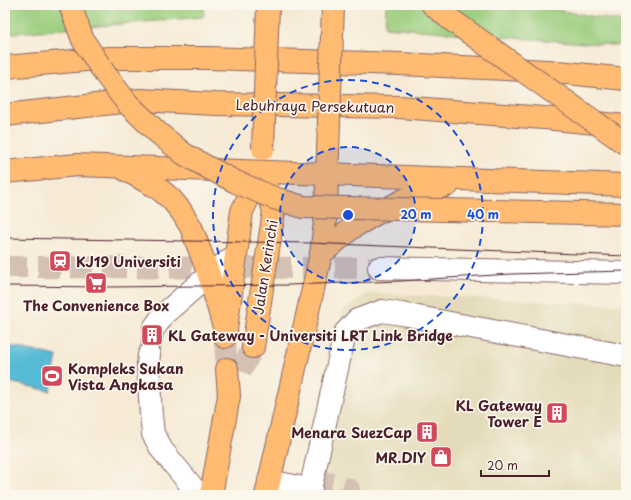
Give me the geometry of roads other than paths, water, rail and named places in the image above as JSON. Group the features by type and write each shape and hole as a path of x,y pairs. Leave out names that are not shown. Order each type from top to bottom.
{"main road":[{"path":"70,5 83,40 105,74 128,104 157,132 184,154 236,182 274,198 303,207 626,214"},
{"path":"262,172 268,5"},
{"path":"268,488 321,254 326,214 333,5"},
{"path":"434,5 450,20 626,144"},
{"path":"5,67 109,58 208,58 509,69 548,71 626,79"},
{"name":"Lebuhraya Persekutuan","path":"5,115 140,100 215,104 399,107 626,126"},
{"path":"5,172 77,164 119,167 626,185"},
{"path":"119,167 158,188 171,199 181,211 191,227 209,276"},
{"name":"Jalan Kerinchi","path":"209,276 225,338 242,211 262,172"},
{"name":"Jalan Kerinchi","path":"253,347 274,211 262,172"},
{"path":"321,254 353,227 374,214 416,194 469,179"},
{"path":"211,495 234,370"}],"lane":[{"path":"154,328 164,314 236,255"},
{"path":"379,268 626,273"},
{"path":"268,488 299,488 310,492 345,333 357,320 382,311 626,356"},
{"path":"149,355 148,364 153,434 162,450 199,495"}],"water":[{"path":"5,345 57,356 50,391 5,381"}],"tunnel":[{"path":"5,267 379,268"},
{"path":"149,355 154,328"},
{"path":"225,342 227,369"},
{"path":"241,371 253,347"},
{"path":"311,489 329,483 349,489 348,495"}],"tram line":[{"path":"5,238 310,243 626,256"},
{"path":"5,286 108,287 288,285 400,281 511,274 626,271"}],"place":[{"name":"KJ19 Universiti","path":"60,261"},
{"name":"The Convenience Box","path":"96,283"},
{"name":"KL Gateway - Universiti LRT Link Bridge","path":"152,335"},
{"name":"Kompleks Sukan Vista Angkasa","path":"52,376"},
{"name":"KL Gateway Tower E","path":"557,413"},
{"name":"Menara SuezCap","path":"427,432"},
{"name":"MR.DIY","path":"441,457"}]}
